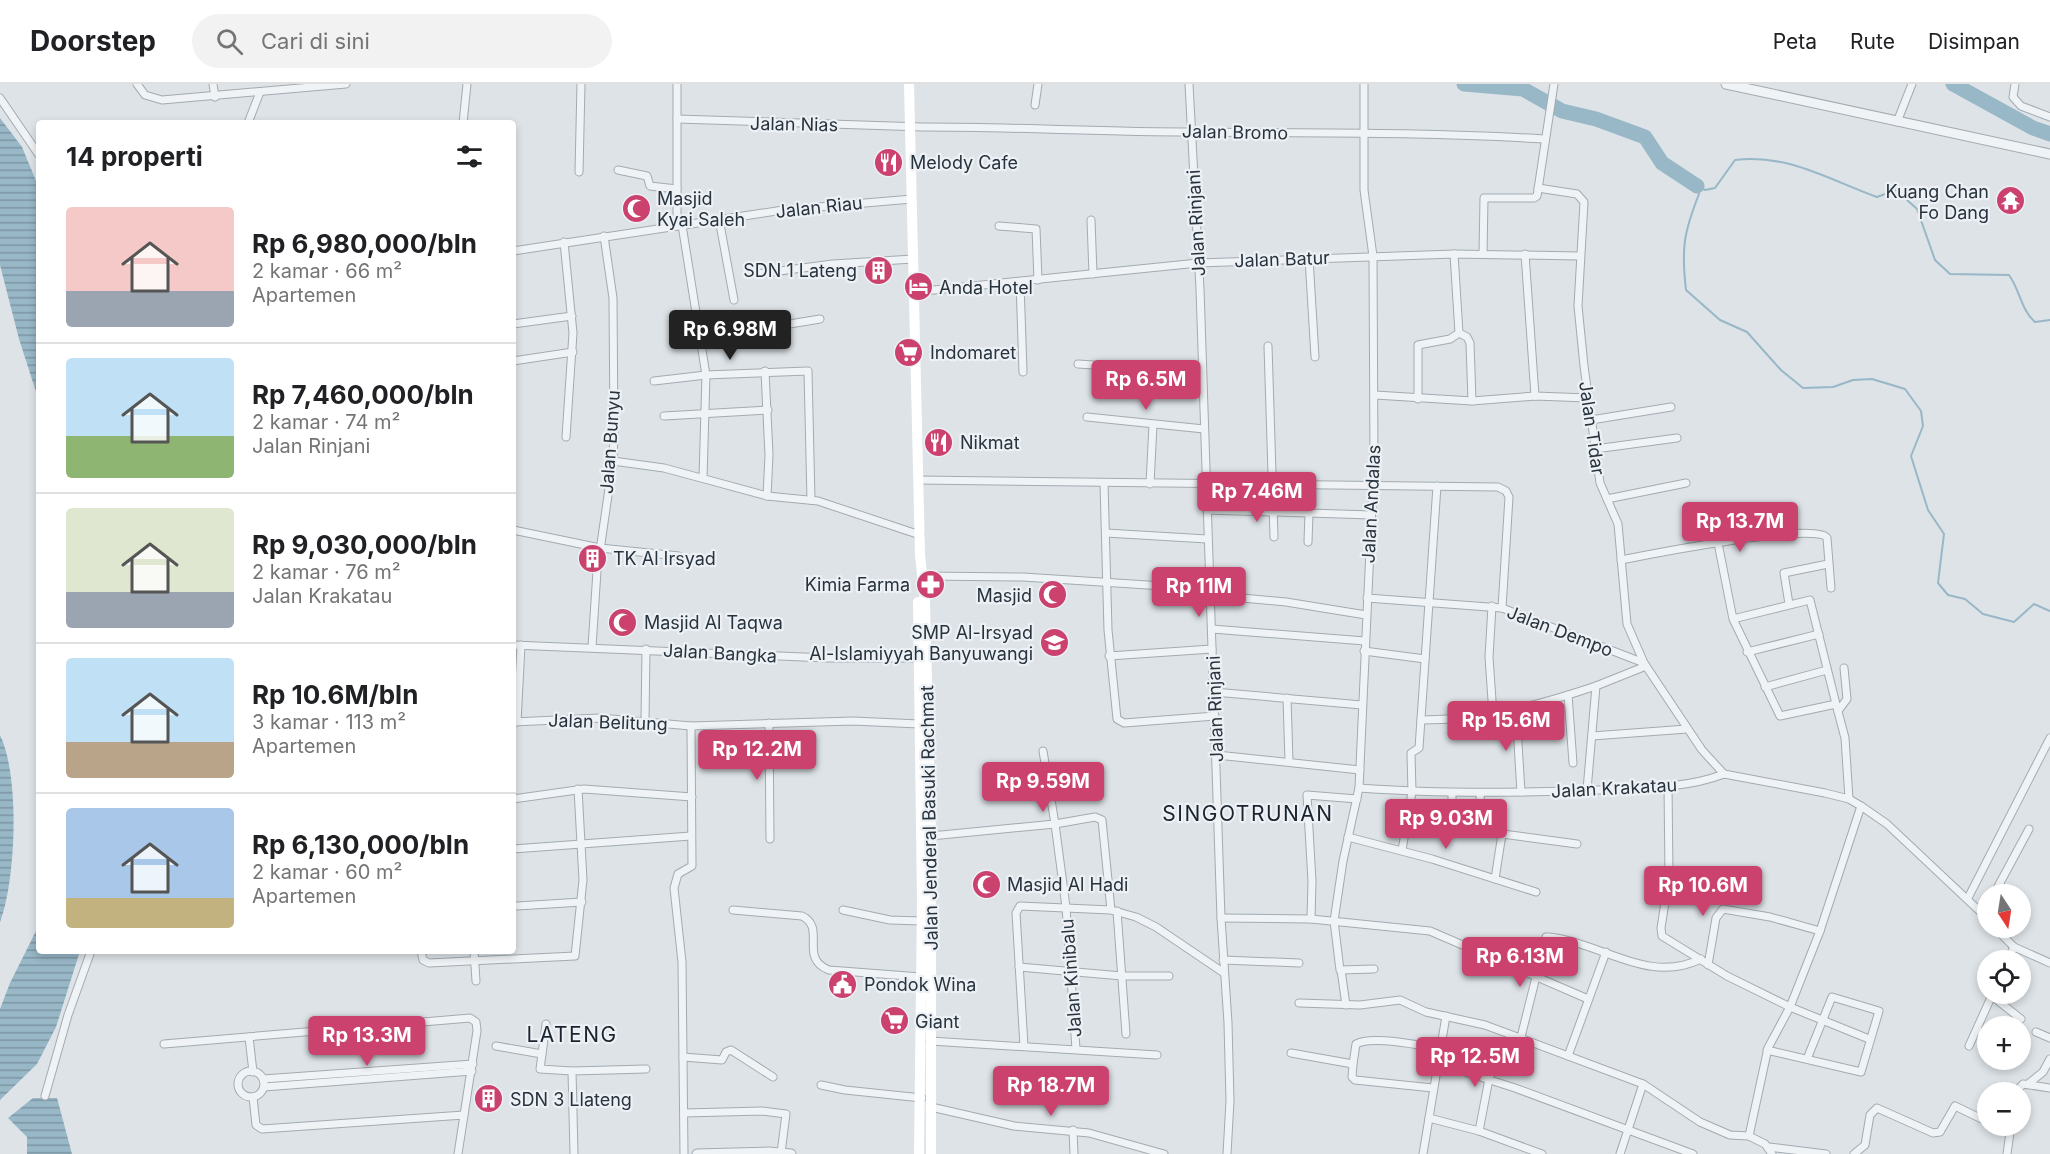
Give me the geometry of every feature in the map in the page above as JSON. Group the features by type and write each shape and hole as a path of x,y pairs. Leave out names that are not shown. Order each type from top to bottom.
{"main road":[{"name":"Jalan Jenderal Basuki Rachmat","path":"909,84 920,535 917,571 931,836 926,937 921,976 922,1098 919,1154"},
{"name":"Jalan Jenderal Basuki Rachmat","path":"920,555 924,576 919,724 922,921 926,937 931,1154"}],"street":[{"path":"137,84 145,95 154,99 215,97 346,84"},
{"path":"213,84 215,97"},
{"path":"463,120 467,84"},
{"path":"579,172 581,84"},
{"path":"677,84 677,189 680,225 706,375 703,478"},
{"path":"1035,105 1038,84"},
{"name":"Jalan Rinjani","path":"1189,84 1230,1101 1227,1154"},
{"name":"Jalan Andalas","path":"1346,1005 1334,921 1359,788 1375,396 1373,256 1364,190 1362,132 1364,84"},
{"path":"1483,254 1484,198 1534,198 1538,188 1554,84"},
{"path":"1726,84 2050,154"},
{"path":"1897,122 1912,84"},
{"path":"2015,84 2013,97 2018,103 2050,117"},
{"path":"249,120 260,92"},
{"path":"0,98 36,151"},
{"name":"Jalan Nias","path":"677,119 910,127"},
{"name":"Jalan Bromo","path":"910,127 1026,127 1192,132 1362,132 1545,139"},
{"path":"618,170 647,176 651,186 677,189"},
{"name":"Jalan Tidar","path":"1538,188 1577,194 1583,200 1578,306 1600,483 1618,524 1627,624 1645,665 1687,729 1724,774"},
{"name":"Jalan Riau","path":"516,250 815,206 912,199"},
{"path":"719,219 734,300"},
{"path":"1091,220 1093,274"},
{"path":"999,226 1036,229 1038,280"},
{"name":"Jalan Bunyu","path":"592,647 600,548 613,461 613,298 604,236"},
{"path":"564,242 572,316 573,352 566,437"},
{"path":"1454,254 1459,333"},
{"name":"Jalan Batur","path":"914,292 1198,263 1454,254 1580,256"},
{"path":"1526,254 1534,396"},
{"path":"1308,258 1315,357"},
{"path":"757,274 833,264 913,259"},
{"path":"1020,282 1023,372"},
{"path":"516,324 572,316"},
{"path":"700,339 820,319"},
{"path":"1418,399 1418,345 1450,339 1459,333"},
{"path":"1459,333 1470,341 1472,401"},
{"path":"1268,346 1274,537"},
{"path":"516,361 573,352"},
{"path":"1078,363 1202,372"},
{"path":"765,371 768,410 767,496"},
{"path":"654,381 765,371 808,371 811,500"},
{"path":"1375,396 1472,401 1534,396 1588,398"},
{"path":"1591,420 1671,407"},
{"path":"664,416 768,410"},
{"path":"1087,417 1204,429"},
{"path":"1150,484 1152,425"},
{"path":"1595,448 1677,438"},
{"path":"613,461 655,466 767,496 811,500 920,535"},
{"path":"918,480 1488,486 1506,491 1509,513 1502,608"},
{"path":"1104,483 1109,657 1119,722 1215,716"},
{"path":"1308,483 1308,542"},
{"path":"1607,499 1686,483"},
{"path":"1402,850 1412,792 1412,753 1419,748 1437,486"},
{"path":"1206,510 1371,515"},
{"path":"516,531 600,548 679,556"},
{"path":"1621,560 1718,543 1805,532 1823,534 1826,537 1831,588"},
{"path":"1106,533 1207,540"},
{"path":"1718,543 1733,619 1747,652 1782,717 1837,707 1847,699 1844,668"},
{"path":"1790,604 1784,573 1828,564"},
{"path":"924,576 1023,578 1210,592 1366,615"},
{"name":"Jalan Dempo","path":"1367,598 1502,608 1645,665"},
{"path":"1733,619 1807,599 1811,602 1845,738 1849,799"},
{"path":"1492,606 1489,650 1493,715"},
{"path":"1212,629 1365,641"},
{"path":"1747,652 1819,634"},
{"path":"516,684 517,645"},
{"name":"Jalan Bangka","path":"517,645 827,658 923,658"},
{"path":"645,721 646,649"},
{"path":"1109,657 1212,649"},
{"path":"1364,651 1425,659"},
{"path":"1421,720 1461,720 1516,711 1596,686 1645,665"},
{"path":"1765,687 1827,670"},
{"path":"1587,790 1596,686"},
{"path":"1214,692 1362,705"},
{"path":"1568,695 1573,763"},
{"path":"1287,698 1289,761"},
{"path":"1516,711 1521,792"},
{"name":"Jalan Belitung","path":"516,722 600,718 691,726 852,721 919,724"},
{"path":"769,723 770,839"},
{"path":"684,1154 682,962 674,888 678,874 691,868 691,726"},
{"path":"1592,736 1687,729"},
{"path":"1968,898 2050,738"},
{"name":"Jalan Kinibalu","path":"1043,751 1066,907 1076,1049"},
{"path":"1217,755 1360,770"},
{"path":"2040,759 2050,763"},
{"path":"1724,774 1849,799 1887,824 1977,908"},
{"name":"Jalan Krakatau","path":"1359,788 1452,793 1587,790 1692,784 1724,774"},
{"path":"1668,784 1669,876 1661,933 1665,938 1708,965 1790,1006 1869,1039"},
{"path":"516,799 578,789 692,797"},
{"path":"422,954 425,962 474,955 575,956 582,902 583,843 578,789"},
{"path":"1452,793 1452,824 1458,828 1577,844"},
{"path":"1480,793 1482,831"},
{"path":"1311,919 1312,881 1306,796 1357,799"},
{"path":"1749,1136 1767,1050 1773,1034 1790,1006 1820,932 1861,806"},
{"path":"931,836 1055,824 1095,817 1102,820 1122,976 1126,1034"},
{"path":"1999,884 2029,829"},
{"path":"1495,879 1502,834"},
{"path":"516,849 691,836"},
{"path":"1348,837 1402,850 1536,892"},
{"path":"517,906 582,902"},
{"path":"1024,1046 1018,909 1023,906 1114,911 1156,927 1224,973"},
{"path":"1708,965 1716,918 1723,909 1770,917 1820,932"},
{"path":"733,910 802,916 808,919 812,923 813,954 816,962 829,970 921,976"},
{"path":"843,910 890,920 922,921"},
{"path":"1221,918 1311,919 1430,931 1588,999"},
{"path":"1521,1037 1546,937 1606,952 1628,962 1658,969 1686,966 1701,959"},
{"path":"2006,938 2014,946 2050,963"},
{"path":"2012,950 2014,946"},
{"path":"1568,1056 1606,952"},
{"path":"45,1096 68,1015 90,954"},
{"path":"474,955 476,981"},
{"path":"1224,960 1299,963"},
{"path":"1019,967 1122,976 1169,976"},
{"path":"1341,970 1374,969"},
{"path":"1767,1050 1861,1072 1879,1011 1832,997 1807,1059"},
{"path":"1299,1003 1346,1005 1397,1000 1426,1012 1521,1037 1643,1084 1718,1131 1749,1136 1770,1151 1826,1154"},
{"path":"2004,1004 2018,1016"},
{"path":"1423,1154 1446,1016"},
{"path":"164,1044 470,1018 477,1026 458,1154"},
{"path":"546,1024 542,1070 646,1069"},
{"path":"1969,1046 1977,1030"},
{"path":"2036,1032 2050,1038"},
{"path":"249,1037 253,1072"},
{"path":"930,1041 1157,1055"},
{"path":"1433,1088 1353,1080 1356,1044 1380,1041 1440,1048"},
{"path":"496,1046 542,1054"},
{"path":"683,1057 722,1060 726,1052 731,1050 773,1077"},
{"path":"1291,1053 1353,1064"},
{"path":"1479,1131 1489,1079 1497,1053"},
{"path":"2030,1082 2043,1072 2050,1062"},
{"path":"1437,1063 1628,1128 1693,1154"},
{"path":"263,1079 264,1087 260,1094 253,1097 242,1093 239,1085 244,1074 253,1072 263,1079 472,1067"},
{"path":"264,1087 472,1067"},
{"path":"573,1071 574,1154"},
{"path":"1620,1154 1643,1084"},
{"path":"821,1085 845,1090 922,1098"},
{"path":"2031,1085 2050,1088"},
{"path":"253,1097 256,1125 260,1129 464,1115"},
{"path":"1854,1154 1865,1146 1870,1115 1877,1108 1933,1133 1940,1132 1955,1106 1977,1117"},
{"path":"931,1107 1014,1126 1073,1130 1164,1154"},
{"path":"685,1113 762,1111 786,1114 786,1153 697,1154"},
{"path":"1429,1118 1479,1131 1542,1154"},
{"path":"1073,1130 1074,1154"},
{"path":"2007,1154 2009,1136"}],"water":[{"path":"0,118 22,147 36,181 36,392 19,339 0,265"},
{"path":"0,735 11,776 14,828 10,881 0,922"},
{"path":"36,931 36,954 79,954 56,1027 37,1064 0,1100 0,1009 10,983"},
{"path":"33,1098 57,1098 72,1154 27,1154 27,1137 8,1118"}],"waterway":[{"path":"1464,84 1523,89 1562,111 1596,119 1645,137 1662,163 1697,186"},
{"path":"1953,84 2033,128 2050,134"},
{"path":"1697,186 1705,190 1715,188 1735,160 1755,159 1808,169 1877,197 1896,190 1917,209 1935,260 1950,274 2009,275 2030,317 2035,322 2050,320"},
{"path":"1697,186 1699,194 1685,240 1686,290 1720,320 1747,332 1781,370 1803,388 1833,387 1853,380 1872,379 1905,389 1921,411 1923,426 1911,456 1928,510 1944,534 1938,583 1948,595 1965,599 1983,614 2014,622 2034,604 2050,611"}],"place":[{"name":"Melody Cafe","path":"889,162"},
{"name":"Kuang Chan Fo Dang","path":"2010,201"},
{"name":"Masjid Kyai Saleh","path":"636,208"},
{"name":"SDN 1 Lateng","path":"878,270"},
{"name":"Anda Hotel","path":"918,287"},
{"name":"Indomaret","path":"909,352"},
{"name":"Nikmat","path":"939,442"},
{"name":"TK Al Irsyad","path":"592,558"},
{"name":"Kimia Farma","path":"931,584"},
{"name":"Masjid","path":"1053,595"},
{"name":"Masjid Al Taqwa","path":"623,622"},
{"name":"SMP Al-Irsyad Al-Islamiyyah Banyuwangi","path":"1054,642"},
{"name":"Masjid Al Hadi","path":"986,884"},
{"name":"Pondok Wina","path":"843,984"},
{"name":"Giant","path":"894,1021"},
{"name":"SDN 3 Llateng","path":"489,1099"}],"district":[{"name":"SINGOTRUNAN","path":"1248,813"},
{"name":"LATENG","path":"572,1034"}]}
